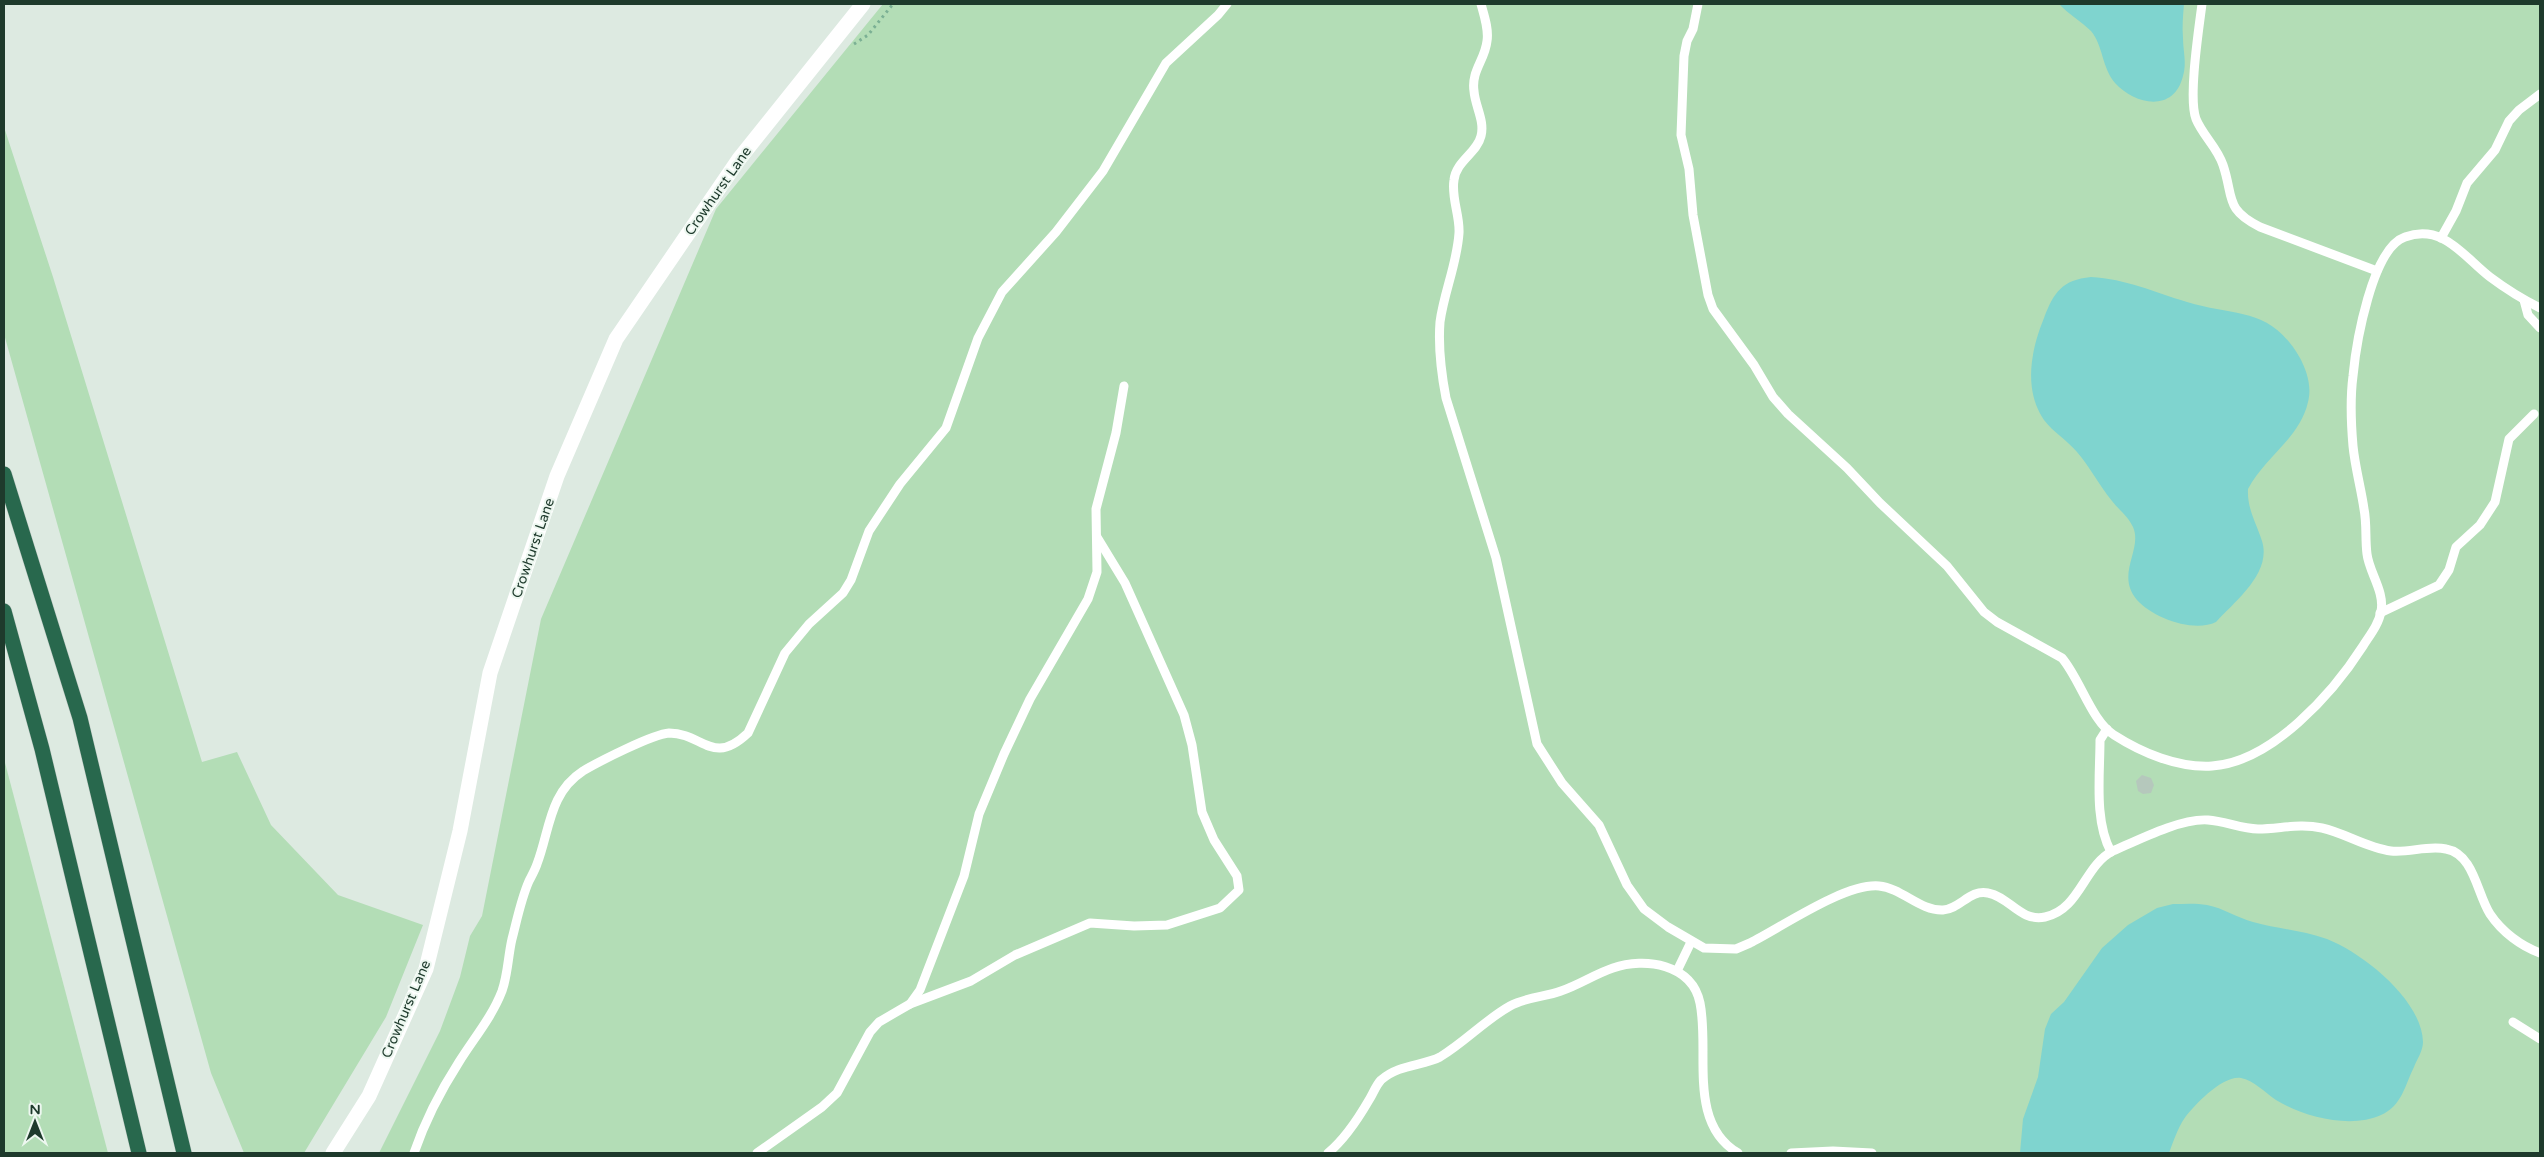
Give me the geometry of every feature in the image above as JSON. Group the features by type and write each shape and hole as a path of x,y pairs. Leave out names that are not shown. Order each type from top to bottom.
{"highway":[{"path":"4,474 80,718 184,1153"},
{"path":"4,611 42,749 139,1153"}],"street":[{"name":"Crowhurst Lane","path":"333,1153 369,1096 426,968 460,830 490,673 558,476 616,339 739,158 863,4"}],"lane":[{"path":"414,1153 459,1061 482,1028 502,991 523,899 537,864 551,813 562,790 592,766 660,735 669,733 685,736 708,746 723,748 731,746 748,733 785,653 809,624 843,592 850,580 869,531 900,484 946,428 978,338 1002,292 1056,232 1098,178 1166,63 1218,16 1227,4"},
{"path":"1481,4 1488,40 1473,78 1474,92 1482,122 1481,136 1477,146 1460,164 1454,179 1459,230 1457,250 1441,321 1439,346 1446,398 1496,558 1536,744 1562,783 1599,825 1637,902 1668,927 1704,948 1736,948 1780,928 1851,890 1878,886 1901,892 1937,910 1945,910 1977,893 1987,892 1998,896 2025,915 2036,918 2048,916 2060,910 2073,898 2087,877 2110,852 2167,829 2205,820 2258,829 2308,825 2340,832 2392,851 2446,849 2458,853 2465,861 2490,915 2502,928 2529,948 2540,953"},
{"path":"1698,4 1693,29 1687,42 1684,56 1681,135 1688,169 1693,215 1708,295 1713,309 1754,365 1773,397 1788,414 1848,468 1880,503 1947,566 1984,612 1997,622 2037,642 2062,658 2070,666 2102,725 2113,735 2166,760 2211,766 2245,758 2284,733 2331,690 2362,648 2380,613 2381,597 2368,564 2364,507 2353,444 2351,395 2353,374 2363,324 2376,271 2393,244 2403,237 2418,234 2441,238 2462,251 2486,274 2524,300 2540,308"},
{"path":"2202,4 2197,46 2194,106 2199,125 2213,143 2223,166 2231,204 2248,221 2260,227 2376,271"},
{"path":"2441,238 2456,211 2467,183 2495,150 2509,121 2519,110 2540,94"},
{"path":"2524,300 2528,315 2540,328"},
{"path":"910,1004 920,990 934,958 948,914 964,876 980,814 1004,754 1030,699 1088,599 1097,572 1097,504 1116,433 1124,386"},
{"path":"2380,613 2439,585 2449,570 2456,547 2484,520 2495,502 2509,439 2534,414"},
{"path":"757,1153 822,1107 837,1093 870,1032 879,1022 910,1004 971,981 1015,955 1090,922 1134,926 1167,925 1220,908 1239,890 1237,876 1214,840 1202,812 1192,746 1184,715 1125,583 1096,536"},
{"path":"2107,729 2100,740 2101,816 2104,838 2110,852"},
{"path":"1677,971 1691,942"},
{"path":"1328,1153 1347,1133 1380,1081 1392,1073 1414,1063 1438,1058 1512,1005 1558,992 1612,968 1633,963 1654,965 1677,971 1684,975 1695,989 1700,1003 1704,1086 1708,1114 1717,1136 1724,1145 1738,1153"},
{"path":"2513,1022 2540,1039"},
{"path":"1791,1153 1833,1151 1872,1153"}],"green space":[{"path":"883,4 2540,4 2540,1153 379,1153 440,1031 460,977 470,936 482,916 541,619 716,209"},
{"path":"4,127 53,277 202,762 237,752 271,825 338,895 423,925 386,1017 304,1153 244,1153 211,1073 4,334"},
{"path":"4,759 108,1153 4,1153"}],"water":[{"path":"2059,4 2184,4 2185,66 2178,88 2171,96 2153,102 2143,100 2123,91 2107,71 2098,43 2091,31"},
{"path":"2091,277 2128,283 2187,302 2251,316 2264,321 2277,329 2289,341 2305,368 2309,396 2304,415 2290,437 2263,467 2248,489 2250,509 2262,541 2264,553 2262,564 2250,586 2216,622 2197,626 2174,622 2153,613 2137,600 2128,581 2135,544 2131,523 2107,495 2082,458 2044,420 2037,408 2031,383 2031,369 2039,330 2051,301 2060,289 2073,281"},
{"path":"2173,904 2207,905 2253,922 2327,939 2357,955 2388,980 2413,1010 2420,1026 2423,1042 2421,1052 2405,1088 2394,1106 2381,1115 2369,1119 2342,1121 2327,1119 2287,1106 2250,1081 2234,1078 2210,1092 2189,1113 2176,1135 2169,1153 2020,1153 2023,1119 2038,1077 2045,1029 2051,1014 2064,1002 2102,948 2128,925 2157,908"}],"building":[{"path":"2142,775 2151,778 2154,785 2151,793 2143,794 2138,791 2136,781"}]}
